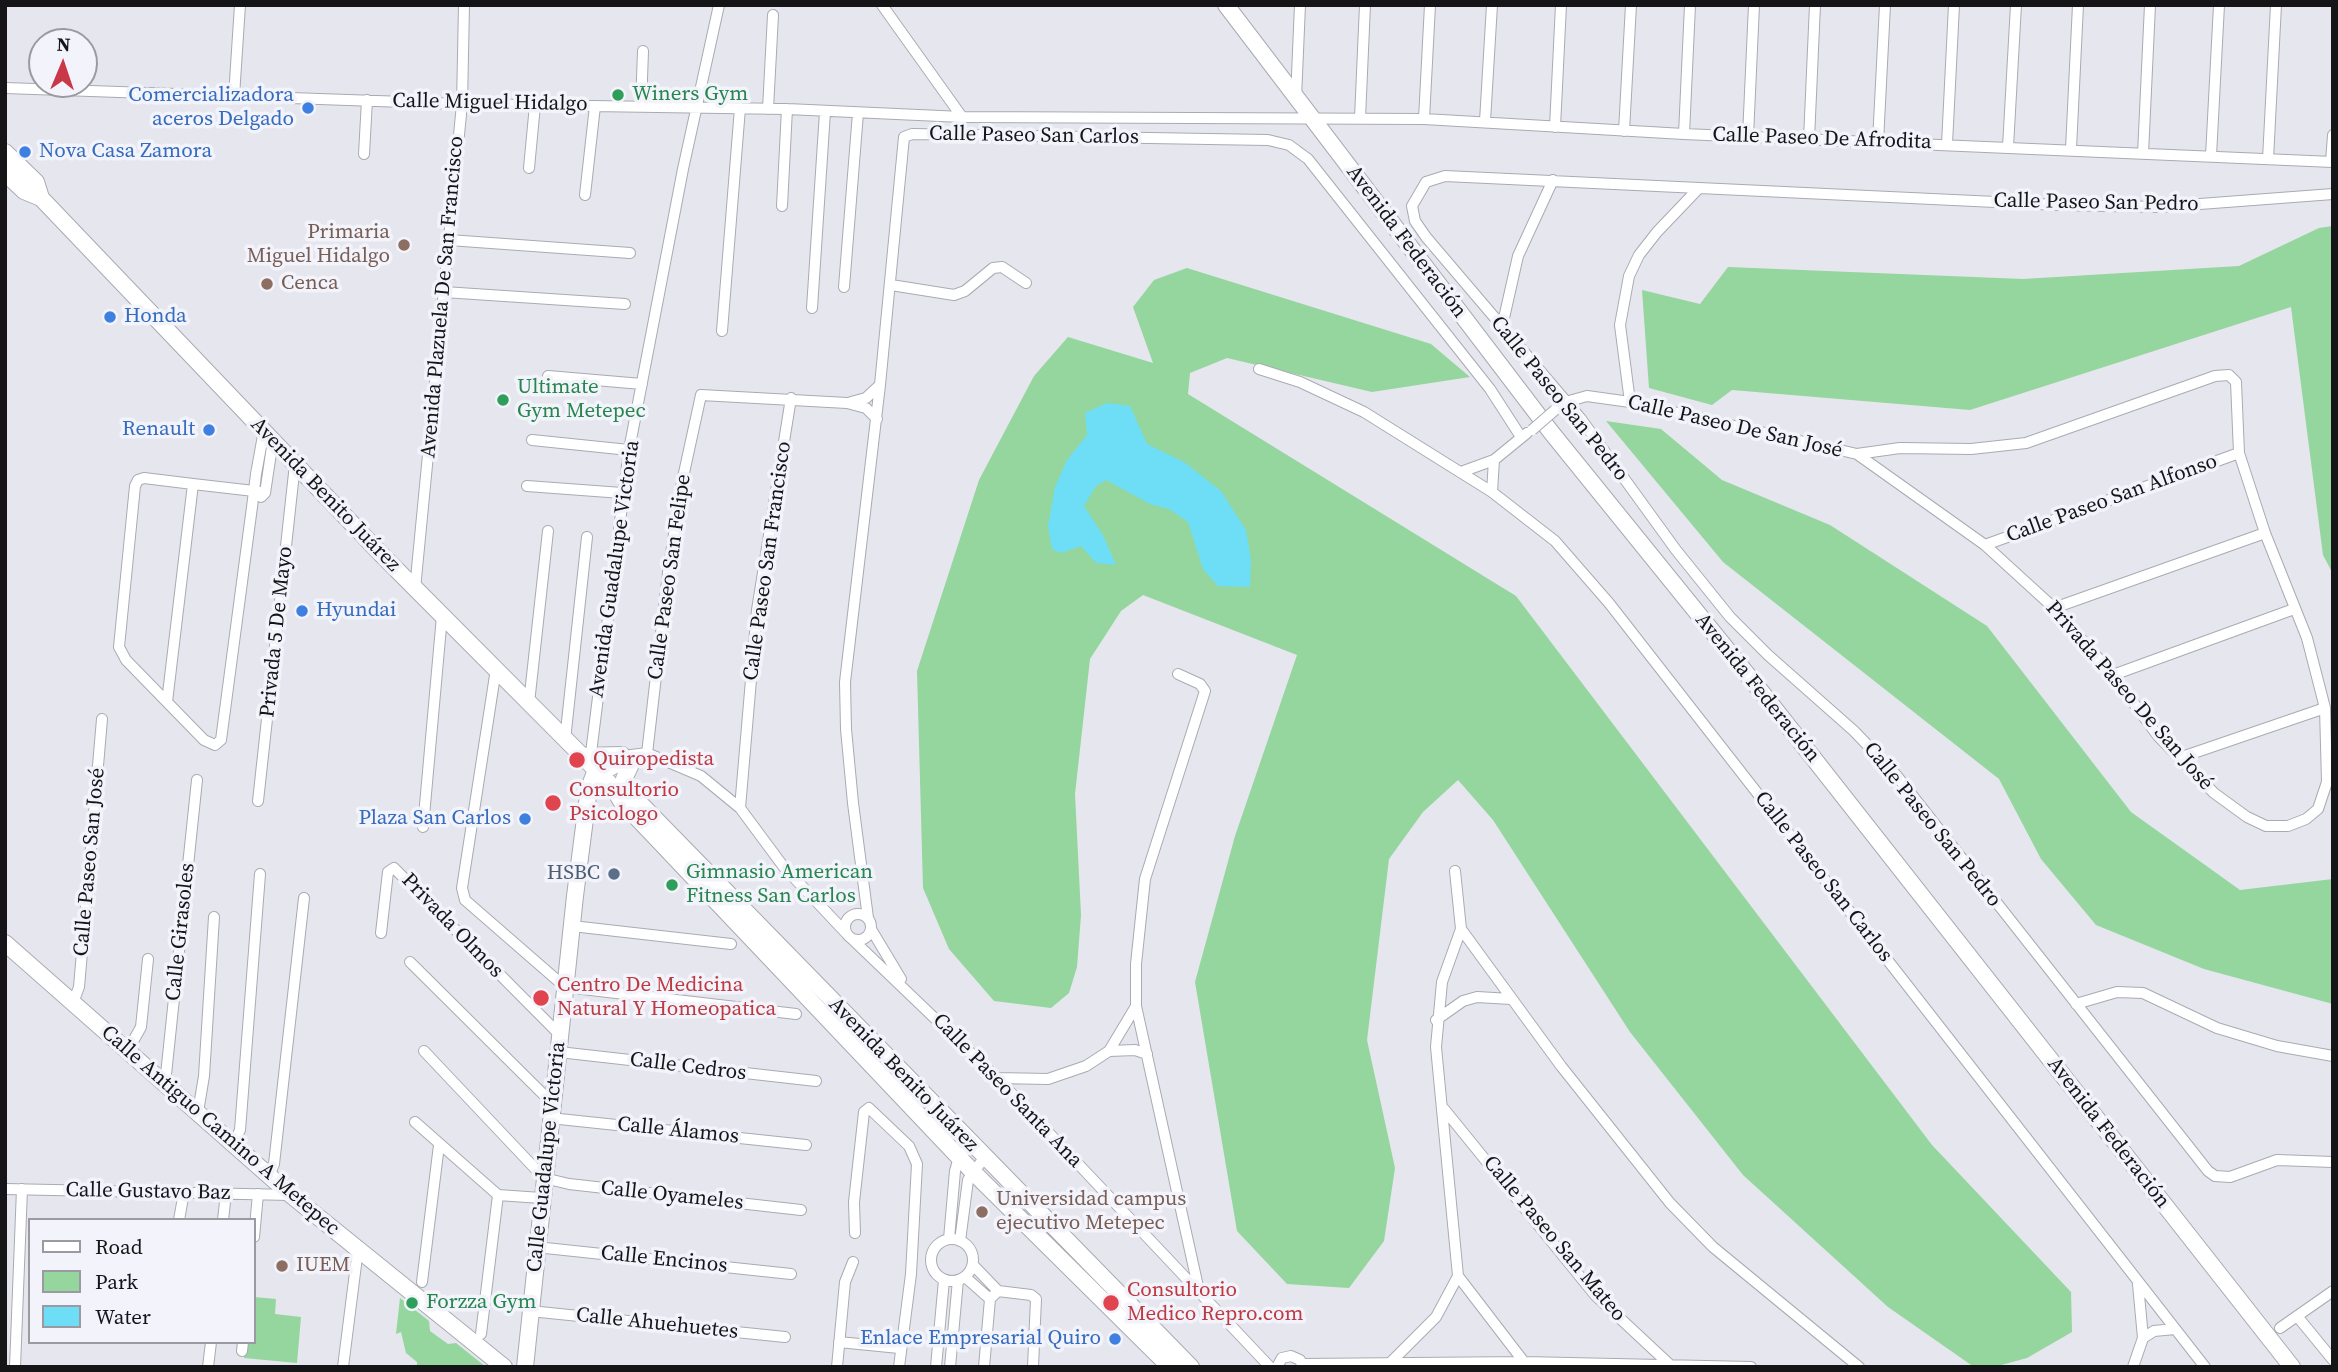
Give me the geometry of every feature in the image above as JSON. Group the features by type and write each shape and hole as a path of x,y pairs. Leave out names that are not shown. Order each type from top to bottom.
{"main road":[{"name":"Avenida Federación","path":"1226,5 1551,432 1763,694 2292,1367"},
{"name":"Avenida Benito Juárez","path":"5,152 36,182 41,198"},
{"name":"Avenida Benito Juárez","path":"5,173 24,191 41,198 415,589 595,770 621,801 972,1171 1170,1367"},
{"path":"595,770 640,758"},
{"path":"629,792 624,779 640,758"},
{"name":"Avenida Benito Juárez","path":"595,770 629,792 1191,1367"},
{"name":"Calle Guadalupe Victoria","path":"525,1367 572,926 595,770"},
{"name":"Calle Antiguo Camino A Metepec","path":"5,943 290,1195 504,1367"}],"street":[{"path":"234,96 240,5"},
{"name":"Avenida Plazuela De San Francisco","path":"415,589 462,104 464,5"},
{"name":"Avenida Guadalupe Victoria","path":"595,770 622,493 696,107 719,5"},
{"path":"882,5 962,117"},
{"path":"1296,98 1300,5"},
{"path":"1360,118 1365,5"},
{"path":"1424,119 1430,5"},
{"path":"1485,121 1492,5"},
{"path":"1555,127 1561,5"},
{"path":"1624,131 1631,5"},
{"path":"1684,134 1690,5"},
{"path":"1748,136 1754,5"},
{"path":"1809,139 1815,5"},
{"path":"1878,142 1885,5"},
{"path":"1947,144 1954,5"},
{"path":"2008,147 2016,5"},
{"path":"2071,149 2078,5"},
{"path":"2143,154 2150,5"},
{"path":"2210,156 2219,5"},
{"path":"2268,159 2276,5"},
{"path":"768,109 773,15"},
{"path":"641,106 643,51"},
{"name":"Calle Miguel Hidalgo","path":"5,88 462,104 786,109 962,117 1311,118"},
{"path":"364,154 367,100"},
{"path":"529,168 535,105"},
{"path":"585,195 595,106"},
{"path":"722,331 740,108"},
{"path":"782,206 786,109"},
{"path":"812,308 825,111"},
{"path":"844,287 858,113"},
{"name":"Calle Paseo De Afrodita","path":"1311,118 1485,121 1684,134 2332,162"},
{"name":"Calle Paseo San Carlos","path":"869,924 860,878 846,729 845,682 891,285 901,144 908,135 1280,142 1308,159 1490,390 1521,437"},
{"path":"2332,162 2333,135"},
{"name":"Calle Paseo San Pedro","path":"2333,194 2160,207 1445,176 1426,182 1412,206 1415,221 1566,401 1676,551 1730,617 1768,655 1854,731 1896,776 2215,1176 2230,1177 2277,1160 2333,1162"},
{"path":"1502,327 1518,256 1553,180"},
{"path":"1630,402 1620,325 1629,276 1639,255 1657,232 1699,188"},
{"path":"449,240 630,253"},
{"path":"891,285 954,295 965,291 993,268 1002,267 1026,283"},
{"path":"444,292 625,304"},
{"name":"Calle Paseo San Carlos","path":"1259,369 1335,398 1492,492 1555,541 1609,603 2205,1367"},
{"name":"Calle Paseo De San José","path":"1566,401 1587,396 1630,402 1857,454 1900,448 1998,448 2026,443 2215,376 2229,375"},
{"name":"Privada Paseo De San José","path":"1857,454 1985,545 2054,608 2113,675 2158,736 2214,793 2247,817 2266,826 2288,826 2306,819 2318,809 2324,797 2328,748 2325,708 2306,638 2265,533 2239,453 2236,382 2229,375"},
{"path":"548,376 642,384"},
{"path":"847,403 866,398 880,385"},
{"name":"Calle Paseo San Felipe","path":"640,758 682,482 701,394 791,398"},
{"path":"791,398 847,403 866,408 877,419"},
{"name":"Calle Paseo San Francisco","path":"740,807 757,610 791,398"},
{"path":"1461,472 1494,460 1566,401"},
{"path":"260,492 144,478 138,480 135,486 119,647 126,660 204,740 218,744 252,507 260,492 268,435"},
{"path":"532,440 629,450"},
{"name":"Calle Paseo San Alfonso","path":"1985,545 2239,453"},
{"path":"1492,492 1494,460"},
{"name":"Privada 5 De Mayo","path":"258,801 295,464"},
{"path":"167,702 193,484"},
{"path":"527,486 622,493"},
{"path":"529,703 548,531"},
{"path":"2054,608 2265,533"},
{"path":"565,740 587,537"},
{"path":"2113,675 2294,610"},
{"path":"423,827 442,616"},
{"path":"496,669 462,892 465,900 565,987 796,1014"},
{"path":"1178,674 1200,684 1205,691 1145,879 1139,928 1136,1006 1199,1290"},
{"path":"2179,758 2325,708"},
{"name":"Calle Paseo San José","path":"72,1003 79,987 102,719"},
{"path":"595,770 640,758"},
{"name":"Calle Paseo Santa Ana","path":"640,758 701,776 740,807 783,866 811,896 997,1078 1270,1367"},
{"name":"Calle Girasoles","path":"165,1084 197,780"},
{"name":"Privada Olmos","path":"381,933 388,872 394,867 559,1044"},
{"path":"1455,871 1461,929 1441,982 1436,1020 1438,1079 1444,1109 1458,1276 1524,1363"},
{"path":"234,1143 240,1130 260,874"},
{"name":"Calle Paseo San Carlos","path":"849,936 844,925 852,916 860,878"},
{"name":"Calle Paseo Santa Ana","path":"811,896 869,924 908,990"},
{"path":"270,1176 274,1164 304,898"},
{"path":"198,1112 204,1076 214,917"},
{"path":"849,936 866,938 869,924"},
{"path":"572,926 731,944"},
{"path":"1461,929 1511,999 1691,1226 1859,1367"},
{"path":"127,1052 141,1027 148,959"},
{"path":"410,962 551,1111"},
{"path":"2076,1004 2117,992 2143,993 2217,1028 2277,1046 2333,1056"},
{"path":"1436,1020 1463,1001 1477,997 1511,999"},
{"path":"1109,1051 1136,1006"},
{"name":"Calle Cedros","path":"559,1044 816,1081"},
{"path":"997,1078 1024,1081 1048,1079 1078,1069 1109,1051 1135,1050 1146,1054"},
{"path":"424,1051 544,1178"},
{"path":"855,1233 854,1202 864,1112 869,1108 915,1154 914,1238 899,1348 899,1367"},
{"name":"Calle Paseo San Mateo","path":"1444,1109 1595,1295 1670,1364"},
{"name":"Calle Álamos","path":"551,1111 806,1145"},
{"path":"415,1122 498,1195 541,1198"},
{"path":"954,1240 959,1157 971,1144"},
{"path":"422,1282 439,1145"},
{"path":"954,1240 967,1184 972,1171 984,1158"},
{"name":"Calle Oyameles","path":"544,1178 569,1184 801,1210"},
{"name":"Calle Gustavo Baz","path":"5,1189 290,1195"},
{"path":"15,1367 22,1189"},
{"path":"179,1218 184,1192"},
{"path":"223,1218 226,1193"},
{"path":"256,1218 258,1194"},
{"path":"481,1334 498,1195"},
{"path":"914,1238 934,1248 954,1240"},
{"path":"954,1240 971,1251 973,1265 994,1295 984,1367"},
{"name":"Calle Encinos","path":"537,1247 791,1274"},
{"path":"931,1266 934,1248"},
{"path":"343,1367 358,1249"},
{"path":"837,1367 845,1282 853,1262"},
{"path":"950,1367 962,1279 973,1265"},
{"path":"911,1274 931,1266"},
{"path":"931,1266 944,1280 936,1367"},
{"path":"1390,1363 1436,1317 1458,1276"},
{"path":"2133,1367 2143,1338 2136,1278"},
{"path":"944,1280 962,1279 994,1295 1031,1295 1036,1299 1033,1367"},
{"path":"2280,1328 2333,1291"},
{"name":"Calle Ahuehuetes","path":"530,1311 785,1337"},
{"path":"2297,1316 2333,1360"},
{"path":"2143,1338 2154,1331 2175,1329"},
{"path":"839,1342 899,1348"},
{"path":"208,1367 211,1344"},
{"name":"Calle Paseo Santa Ana","path":"1252,1345 1280,1362 1296,1357 1302,1366"},
{"path":"1302,1366 1524,1363 1751,1367"}],"green space":[{"path":"2333,226 2333,574 2323,555 2291,307 1970,410 1732,390 1712,405 1649,388 1642,290 1700,304 1728,267 2023,279 2239,266 2319,228"},
{"path":"1187,268 1431,344 1470,377 1372,392 1227,358 1190,373 1188,394 1516,596 1932,1145 2071,1292 2072,1332 2027,1358 1994,1367 1974,1367 1888,1307 1743,1175 1630,1032 1493,820 1458,780 1423,812 1389,859 1367,1040 1395,1168 1384,1241 1349,1288 1287,1284 1237,1231 1195,982 1235,836 1297,655 1143,595 1121,611 1090,659 1075,794 1081,915 1077,967 1069,993 1051,1008 994,1001 949,949 923,888 917,671 979,480 1034,376 1068,337 1153,363 1133,307 1154,280"},
{"path":"1606,421 1661,429 1722,480 1830,525 1987,626 2131,812 2240,890 2333,879 2333,1004 2204,969 2096,925 2041,859 1999,779 1723,562"},
{"path":"256,1297 276,1299 275,1314 301,1317 297,1363 244,1358 245,1344 256,1344"},
{"path":"400,1298 429,1321 430,1331 448,1344 456,1343 486,1367 417,1365 406,1353 401,1332 396,1334"}],"water":[{"path":"1107,403 1130,406 1147,444 1184,462 1221,491 1246,530 1251,560 1250,587 1218,586 1203,569 1188,522 1169,509 1150,504 1106,480 1096,486 1084,506 1103,535 1116,565 1096,563 1081,546 1061,553 1052,549 1048,526 1055,487 1067,460 1087,435 1085,413"}],"place":[{"name":"Winers Gym","path":"618,95"},
{"name":"Comercializadora aceros Delgado","path":"308,108"},
{"name":"Nova Casa Zamora","path":"25,152"},
{"name":"Primaria Miguel Hidalgo","path":"404,245"},
{"name":"Cenca","path":"267,284"},
{"name":"Honda","path":"110,317"},
{"name":"Ultimate Gym Metepec","path":"503,400"},
{"name":"Renault","path":"209,430"},
{"name":"Hyundai","path":"302,611"},
{"name":"Quiropedista","path":"577,760"},
{"name":"Consultorio Psicologo","path":"553,803"},
{"name":"Plaza San Carlos","path":"525,819"},
{"name":"HSBC","path":"614,874"},
{"name":"Gimnasio American Fitness San Carlos","path":"672,885"},
{"name":"Centro De Medicina Natural Y Homeopatica","path":"541,998"},
{"name":"Universidad campus ejecutivo Metepec","path":"982,1212"},
{"name":"IUEM","path":"282,1266"},
{"name":"Forzza Gym","path":"412,1303"},
{"name":"Consultorio Medico Repro.com","path":"1111,1303"},
{"name":"Enlace Empresarial Quiro","path":"1115,1339"}]}
